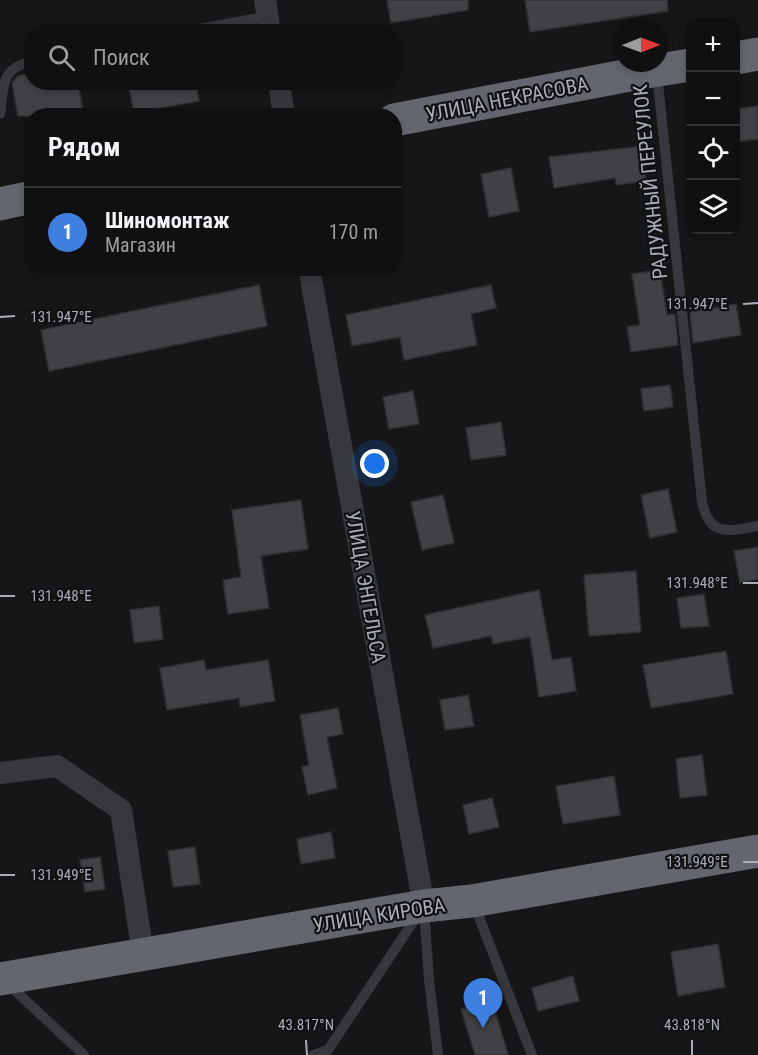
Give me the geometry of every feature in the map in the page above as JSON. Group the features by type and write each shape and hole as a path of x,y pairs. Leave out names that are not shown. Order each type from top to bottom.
{"highway":[{"path":"740,57 758,54"},
{"name":"УЛИЦА НЕКРАСОВА","path":"668,69 686,66"},
{"name":"УЛИЦА НЕКРАСОВА","path":"402,119 652,72"},
{"path":"0,204 24,199"},
{"name":"УЛИЦА КИРОВА","path":"1,979 758,851"}],"street":[{"path":"280,90 283,108"},
{"name":"УЛИЦА ЭНГЕЛЬСА","path":"310,276 424,906"},
{"path":"0,773 57,766 121,810 143,954"}],"lane":[{"path":"226,24 268,16"},
{"path":"0,114 6,77 10,69 24,63"},
{"name":"РАДУЖНЫЙ ПЕРЕУЛОК","path":"657,72 705,516 717,529 726,531 758,526"},
{"path":"472,901 532,1055"},
{"path":"313,1055 332,1052 424,906"},
{"path":"424,906 436,1054"},
{"path":"1,979 78,1053"}],"building":[{"path":"387,0 468,0 468,10 391,23"},
{"path":"525,0 667,0 668,11 530,32"},
{"path":"24,75 24,90 79,90 83,108 24,108 24,116 18,116 12,83 18,76"},
{"path":"130,90 197,90 199,101 161,108 133,108"},
{"path":"758,106 758,139 740,141 740,108"},
{"path":"642,146 646,181 616,185 615,178 554,188 549,157"},
{"path":"511,168 519,211 489,217 481,174"},
{"path":"660,270 667,315 675,314 678,345 631,352 627,327 640,325 632,274"},
{"path":"259,285 267,326 49,371 41,330"},
{"path":"491,285 496,308 471,314 477,345 404,360 400,337 352,346 346,315"},
{"path":"736,304 741,335 693,343 690,312"},
{"path":"670,385 673,407 644,411 641,389"},
{"path":"413,391 419,424 389,429 383,397"},
{"path":"501,422 506,455 471,460 466,428"},
{"path":"668,489 677,532 650,538 641,495"},
{"path":"443,495 454,543 422,550 411,502"},
{"path":"301,500 308,549 261,556 269,608 228,614 223,580 241,577 232,510"},
{"path":"758,547 758,579 740,583 734,551"},
{"path":"636,571 641,632 589,636 584,575"},
{"path":"539,590 552,660 571,657 576,691 539,697 530,637 493,644 491,636 433,648 425,615"},
{"path":"704,594 709,626 681,628 677,598"},
{"path":"159,606 163,639 134,643 130,610"},
{"path":"726,651 733,694 651,708 643,665"},
{"path":"204,660 206,670 268,660 275,701 240,707 239,698 167,710 160,668"},
{"path":"468,695 474,726 445,730 440,700"},
{"path":"338,708 343,734 327,737 337,788 308,795 302,767 309,765 300,715"},
{"path":"702,755 707,795 680,798 676,759"},
{"path":"614,776 620,815 563,824 556,786"},
{"path":"492,798 499,827 469,834 463,805"},
{"path":"331,832 335,858 301,864 297,839"},
{"path":"195,847 200,884 173,887 168,851"},
{"path":"100,857 105,889 85,892 80,860"},
{"path":"718,944 725,987 678,996 671,952"},
{"path":"573,976 579,1001 538,1011 532,988"},
{"path":"492,1000 508,1055 475,1055 461,1009"}],"place":[{"name":"Шиномонтаж","path":"483,1028"}]}
